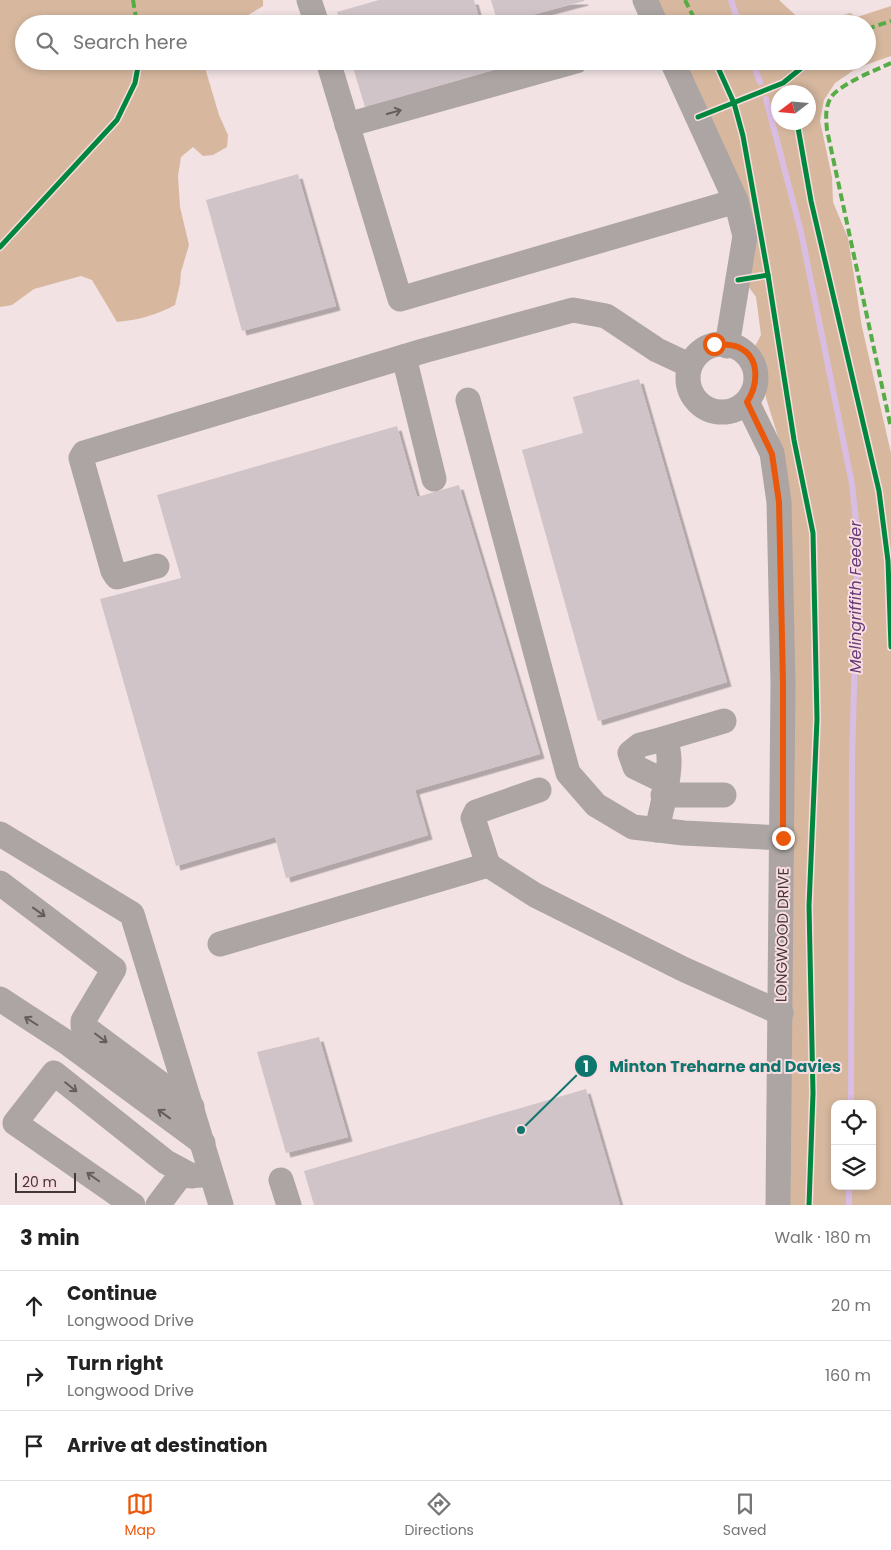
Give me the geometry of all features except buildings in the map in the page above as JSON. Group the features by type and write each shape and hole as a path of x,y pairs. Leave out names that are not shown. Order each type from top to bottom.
{"street":[{"path":"309,0 313,15"},
{"path":"645,0 652,15"},
{"path":"331,70 400,299 736,202"},
{"path":"347,125 544,70"},
{"path":"676,70 736,202 745,236 726,346"},
{"path":"157,566 117,577 113,572 81,458 84,453 404,357 573,310 606,316 657,350 689,365"},
{"path":"714,344 738,347 747,354 755,368 756,380 753,392 747,402 737,409 713,412 695,399 689,389 687,377 689,365 703,348 714,344"},
{"path":"404,357 434,479"},
{"path":"468,400 568,773 596,805 633,828 783,838"},
{"name":"LONGWOOD DRIVE","path":"747,402 772,454 779,502 783,683 783,838 778,1205"},
{"path":"724,721 640,745 630,753 635,767 664,788 724,795"},
{"path":"657,830 670,765 669,745 663,739"},
{"path":"538,790 476,812 473,818 474,824 488,865 535,895 683,969 781,1012"},
{"path":"0,834 132,914 203,1142 202,1175 221,1205"},
{"path":"220,944 488,865"},
{"path":"0,883 114,969 83,1021 84,1026 192,1107"},
{"path":"0,1000 66,1042 203,1142"},
{"path":"133,1205 15,1123 54,1073 166,1162 202,1175"},
{"path":"158,1205 180,1176 202,1175"},
{"path":"281,1180 289,1205"}],"shaded area":[{"path":"0,0 263,0 263,6 248,15 15,15 15,70 206,70 219,115 228,135 227,147 213,155 203,156 193,147 181,157 178,176 180,207 189,245 181,272 175,305 161,312 117,322 92,280 81,276 34,289 12,305 0,307"},
{"path":"648,0 779,0 795,15 656,15"},
{"path":"891,6 891,56 876,61 876,15 863,15"},
{"path":"680,70 854,70 835,83 824,100 820,121 832,177 833,202 848,238 862,327 891,453 891,1205 785,1205 783,453 766,398 765,379 753,350 761,335 756,297 745,282 740,245"}],"waterway":[{"name":"Melingriffith Feeder","path":"731,0 736,15"},
{"name":"Melingriffith Feeder","path":"755,70 760,82"},
{"name":"Melingriffith Feeder","path":"766,99 801,232 852,484 858,540 852,761 851,1100"},
{"name":"Melingriffith Feeder","path":"849,1190 849,1205"}],"marked path":[{"path":"133,0 136,15"},
{"path":"685,0 692,15"},
{"path":"876,26 891,21"},
{"path":"876,70 891,63"},
{"path":"876,70 840,88 828,103 826,118 891,428"}],"cycle path":[{"path":"0,247 117,120 135,83 137,70"},
{"path":"719,70 734,103 743,136 768,275 738,280"},
{"path":"698,117 783,83 799,70"},
{"path":"798,130 811,201 879,491 888,561 891,647"},
{"path":"768,275 794,440 813,533 817,719 809,906 813,1093 809,1205"}],"place":[{"name":"Minton Treharne and Davies","path":"521,1130"}],"route":[{"path":"714,344 738,347 747,354 755,368 756,380 753,392 747,402 772,454 776,473 779,502 783,683 783,838"}]}
